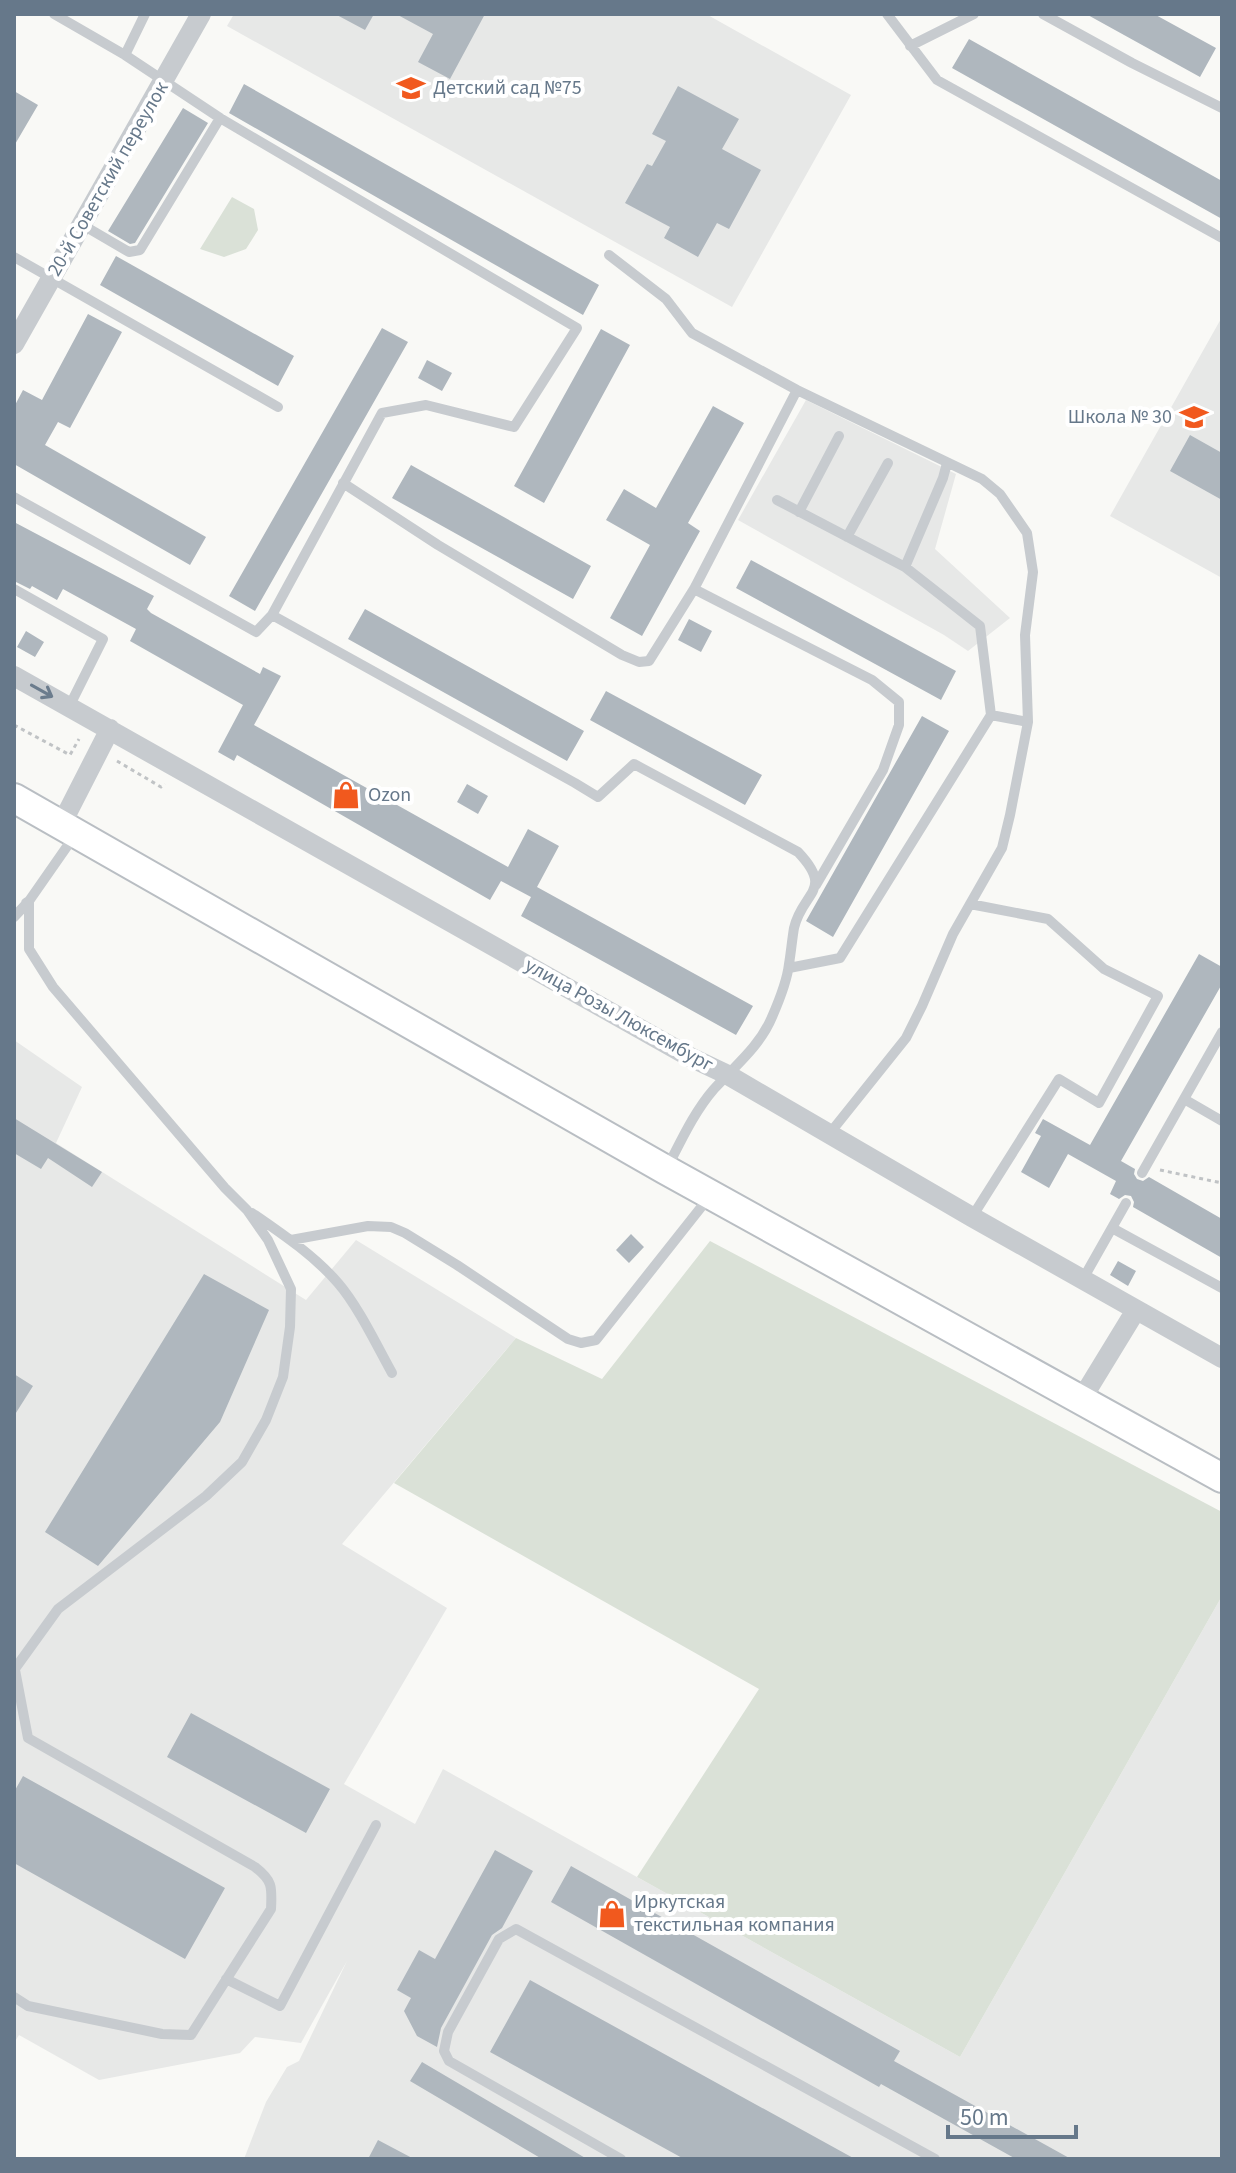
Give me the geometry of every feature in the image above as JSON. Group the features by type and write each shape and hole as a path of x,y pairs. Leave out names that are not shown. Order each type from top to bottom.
{"main road":[{"path":"14,798 666,1170 1222,1478"}],"street":[{"name":"20-й Советский переулок","path":"14,344 197,16"},
{"name":"улица Розы Люксембург","path":"14,676 690,1057 728,1075 1222,1358"},
{"path":"69,829 110,729"},
{"path":"1081,1400 1136,1310"}],"lane":[{"path":"14,497 256,632 272,615 382,413 426,405 514,427 577,328 220,118 125,55 54,14"},
{"path":"125,55 145,14"},
{"path":"887,14 937,80 1222,238"},
{"path":"910,46 974,14"},
{"path":"1043,14 1222,108"},
{"path":"81,224 129,252 140,250 220,118"},
{"path":"609,255 666,299 692,333 797,390 982,479 1000,494 1027,533 1033,572 1025,635 1028,722 1002,848 953,934 906,1038 830,1133"},
{"path":"14,257 278,407"},
{"path":"343,483 438,545 622,655 639,662 649,661 694,589 797,390"},
{"path":"799,512 839,436"},
{"path":"847,537 888,463"},
{"path":"905,567 947,463"},
{"path":"777,500 905,567 980,626 991,715 840,958 789,968"},
{"path":"14,589 103,639 69,707"},
{"path":"666,1170 692,1119 713,1090 755,1045 771,1019 789,968 795,925 883,770 899,725 899,702 872,680 694,589"},
{"path":"272,615 598,797 634,764 798,852 815,874 815,887"},
{"path":"991,715 1028,722"},
{"path":"14,917 29,901 69,829"},
{"path":"14,908 29,901"},
{"path":"14,1997 28,2006 162,2034 191,2035 271,1909 272,1887 266,1875 255,1867 28,1738 14,1670 58,1609 206,1496 242,1462 266,1420 283,1377 290,1327 291,1289 268,1240 247,1210 53,987 29,949 29,901"},
{"path":"970,904 1048,919 1104,969 1158,996 1099,1103 1059,1079 972,1217"},
{"path":"1143,1170 1217,1049 1222,1032"},
{"path":"1184,1099 1222,1121"},
{"path":"291,1240 368,1226 391,1227 457,1265 568,1339 581,1343 596,1340 711,1195"},
{"path":"1083,1279 1126,1203"},
{"path":"247,1210 291,1240 338,1283 392,1373"},
{"path":"1112,1228 1222,1288"},
{"path":"226,1979 280,2006 376,1825"},
{"path":"621,2159 449,2061 444,2051 448,2032 499,1939 516,1929 935,2159"}],"path":[{"path":"14,725 70,755 79,739"},
{"path":"117,761 161,787 175,779"},
{"path":"1143,1170 1222,1183"}],"shaded area":[{"path":"234,14 706,14 851,95 732,307 227,26"},
{"path":"232,197 254,209 258,230 246,249 224,257 200,249"},
{"name":"Школа № 30","path":"1222,317 1222,578 1110,516"},
{"path":"806,400 956,474 935,549 1010,618 968,651 738,520"},
{"path":"14,1040 82,1087 56,1143 306,1300 356,1240 516,1338 342,1544 447,1608 344,1784 415,1824 443,1769 960,2057 1222,1596 1222,2159 244,2159 266,2102 287,2067 299,2061 347,1961 301,2043 255,2037 240,2053 99,2080 19,2035 14,2043"},
{"path":"710,1241 1222,1512 1222,1596 960,2057 637,1877 759,1689 394,1483 516,1338 602,1379"}],"building":[{"path":"335,14 374,14 365,30"},
{"name":"Детский сад №75","path":"396,14 485,14 450,79 418,62 433,34"},
{"path":"1086,14 1154,14 1216,48 1200,77"},
{"path":"969,39 1222,181 1222,219 952,68"},
{"path":"244,84 599,285 583,315 229,113"},
{"path":"678,86 739,119 722,149 761,170 729,229 717,223 698,257 664,238 670,227 625,203 647,164 652,166 666,141 652,134"},
{"path":"14,91 38,105 14,146"},
{"path":"183,108 208,123 135,243 130,244 108,231"},
{"path":"116,256 294,356 278,386 100,285"},
{"path":"88,314 122,332 70,428 58,422 45,445 206,537 190,565 14,464 14,407 23,390 42,400"},
{"path":"382,328 408,342 255,611 229,596"},
{"path":"601,329 630,345 544,503 514,486"},
{"path":"427,360 452,373 442,391 418,378"},
{"path":"713,406 744,423 688,523 700,531 642,636 610,618 650,545 606,520 624,489 656,508"},
{"path":"1190,435 1222,453 1222,500 1170,471"},
{"path":"411,465 591,566 573,599 392,498"},
{"path":"14,522 154,596 147,609 151,613 260,674 263,667 281,676 254,725 508,867 528,829 559,846 537,887 753,1006 736,1035 521,916 531,897 501,881 490,900 237,755 234,761 218,752 243,705 130,641 136,629 63,589 57,600 32,586 30,589 14,581"},
{"path":"751,560 956,671 941,700 736,588"},
{"path":"365,609 584,731 567,761 348,639"},
{"path":"689,619 712,631 701,652 678,640"},
{"path":"26,631 44,642 35,657 17,647"},
{"path":"606,691 762,775 745,805 590,720"},
{"path":"922,716 949,731 833,937 806,921"},
{"path":"467,784 488,796 478,814 457,802"},
{"path":"1199,954 1222,967 1222,984 1121,1161 1135,1169 1137,1179 1143,1181 1149,1177 1222,1219 1222,1258 1133,1207 1131,1196 1125,1195 1119,1199 1110,1194 1116,1181 1068,1154 1049,1188 1021,1172 1041,1136 1035,1133 1043,1119 1090,1145"},
{"path":"14,1118 102,1172 92,1187 48,1158 41,1169 14,1153"},
{"path":"631,1234 644,1247 629,1263 616,1250"},
{"path":"1118,1261 1136,1271 1128,1286 1110,1275"},
{"path":"204,1274 269,1310 220,1422 98,1566 45,1532"},
{"path":"14,1374 33,1386 14,1416"},
{"path":"191,1713 330,1789 306,1833 167,1757"},
{"path":"23,1776 225,1888 185,1959 14,1863 14,1792"},
{"path":"495,1850 533,1871 502,1928 492,1935 441,2028 437,2047 417,2036 404,2011 411,1998 397,1990 419,1950 435,1959"},
{"path":"571,1866 900,2051 894,2061 1071,2159 1016,2159 881,2084 879,2087 551,1902"},
{"path":"530,1980 855,2159 684,2159 490,2052"},
{"path":"422,2062 587,2159 542,2159 410,2081"},
{"path":"378,2140 414,2159 368,2159"}],"place":[{"name":"Детский сад №75","path":"411,88"},
{"name":"Школа № 30","path":"1194,417"},
{"name":"Ozon","path":"346,795"},
{"name":"Иркутская текстильная компания","path":"612,1914"}]}
